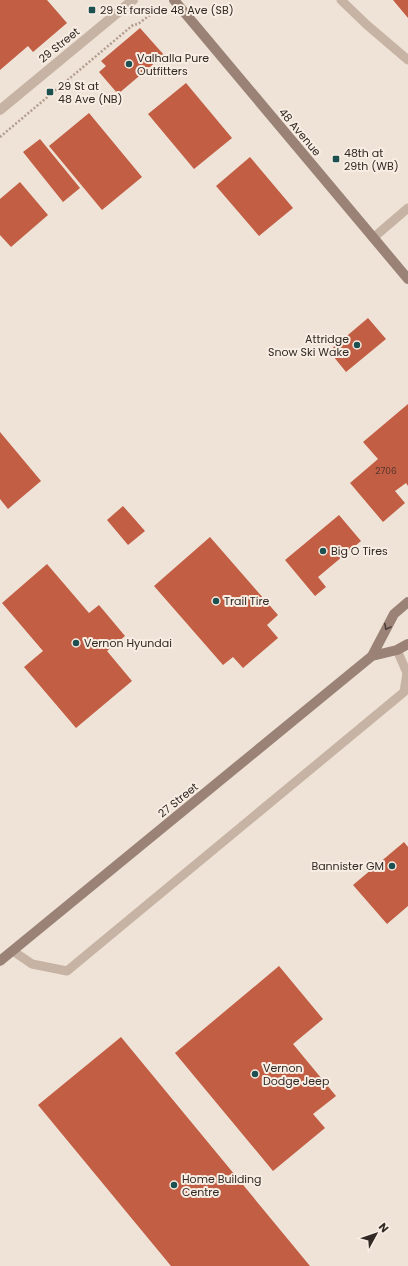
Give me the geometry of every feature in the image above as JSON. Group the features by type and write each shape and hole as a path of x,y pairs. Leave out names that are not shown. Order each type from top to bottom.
{"main road":[{"name":"48 Avenue","path":"174,0 408,279"},
{"name":"27 Street","path":"0,961 372,656 394,614 408,602"},
{"name":"27 Street","path":"372,656 397,650 408,644"}],"street":[{"name":"29 Street","path":"0,110 134,0"}],"lane":[{"path":"341,0 366,25 408,60"},
{"path":"373,238 408,208"},
{"path":"13,951 32,964 67,971 404,692 407,673 397,650"}],"path":[{"path":"0,137 133,25 138,24 163,5"}],"building":[{"path":"0,0 47,0 67,23 33,52 28,46 0,70"},
{"path":"393,0 408,0 408,18"},
{"name":"Valhalla Pure Outfitters","path":"140,28 164,55 118,94 99,72 106,66 101,61"},
{"path":"186,83 232,138 194,169 148,114"},
{"path":"89,113 142,177 102,210 49,146"},
{"path":"40,139 80,188 63,202 23,152"},
{"path":"250,157 293,208 259,236 216,186"},
{"path":"20,182 48,215 11,247 0,235 0,199"},
{"name":"Attridge Snow Ski Wake","path":"368,318 386,339 346,372 329,351"},
{"path":"408,404 408,486 406,483 395,491 405,503 383,522 350,483 378,459 363,442"},
{"path":"0,432 41,481 8,509 0,499"},
{"path":"123,506 145,531 128,545 107,520"},
{"name":"Big O Tires","path":"339,515 361,541 318,577 326,587 315,596 285,560"},
{"name":"Trail Tire","path":"210,537 278,615 267,625 278,638 243,668 233,657 223,665 154,586"},
{"name":"Vernon Hyundai","path":"47,564 89,613 99,605 125,636 107,651 132,681 76,728 24,667 43,651 2,603"},
{"name":"Bannister GM","path":"404,842 408,847 408,906 387,924 353,885"},
{"name":"Vernon Dodge Jeep","path":"279,966 323,1019 293,1044 336,1096 313,1114 325,1128 273,1171 175,1053"},
{"name":"Home Building Centre","path":"121,1037 310,1266 171,1266 38,1105"}],"place":[{"name":"29 St farside 48 Ave (SB)","path":"92,10"},
{"name":"Valhalla Pure Outfitters","path":"129,64"},
{"name":"29 St at 48 Ave (NB)","path":"50,92"},
{"name":"48th at 29th (WB)","path":"336,159"},
{"name":"Attridge Snow Ski Wake","path":"357,345"},
{"name":"Big O Tires","path":"323,551"},
{"name":"Trail Tire","path":"216,601"},
{"name":"Vernon Hyundai","path":"76,643"},
{"name":"Bannister GM","path":"392,866"},
{"name":"Vernon Dodge Jeep","path":"255,1074"},
{"name":"Home Building Centre","path":"174,1185"}]}
